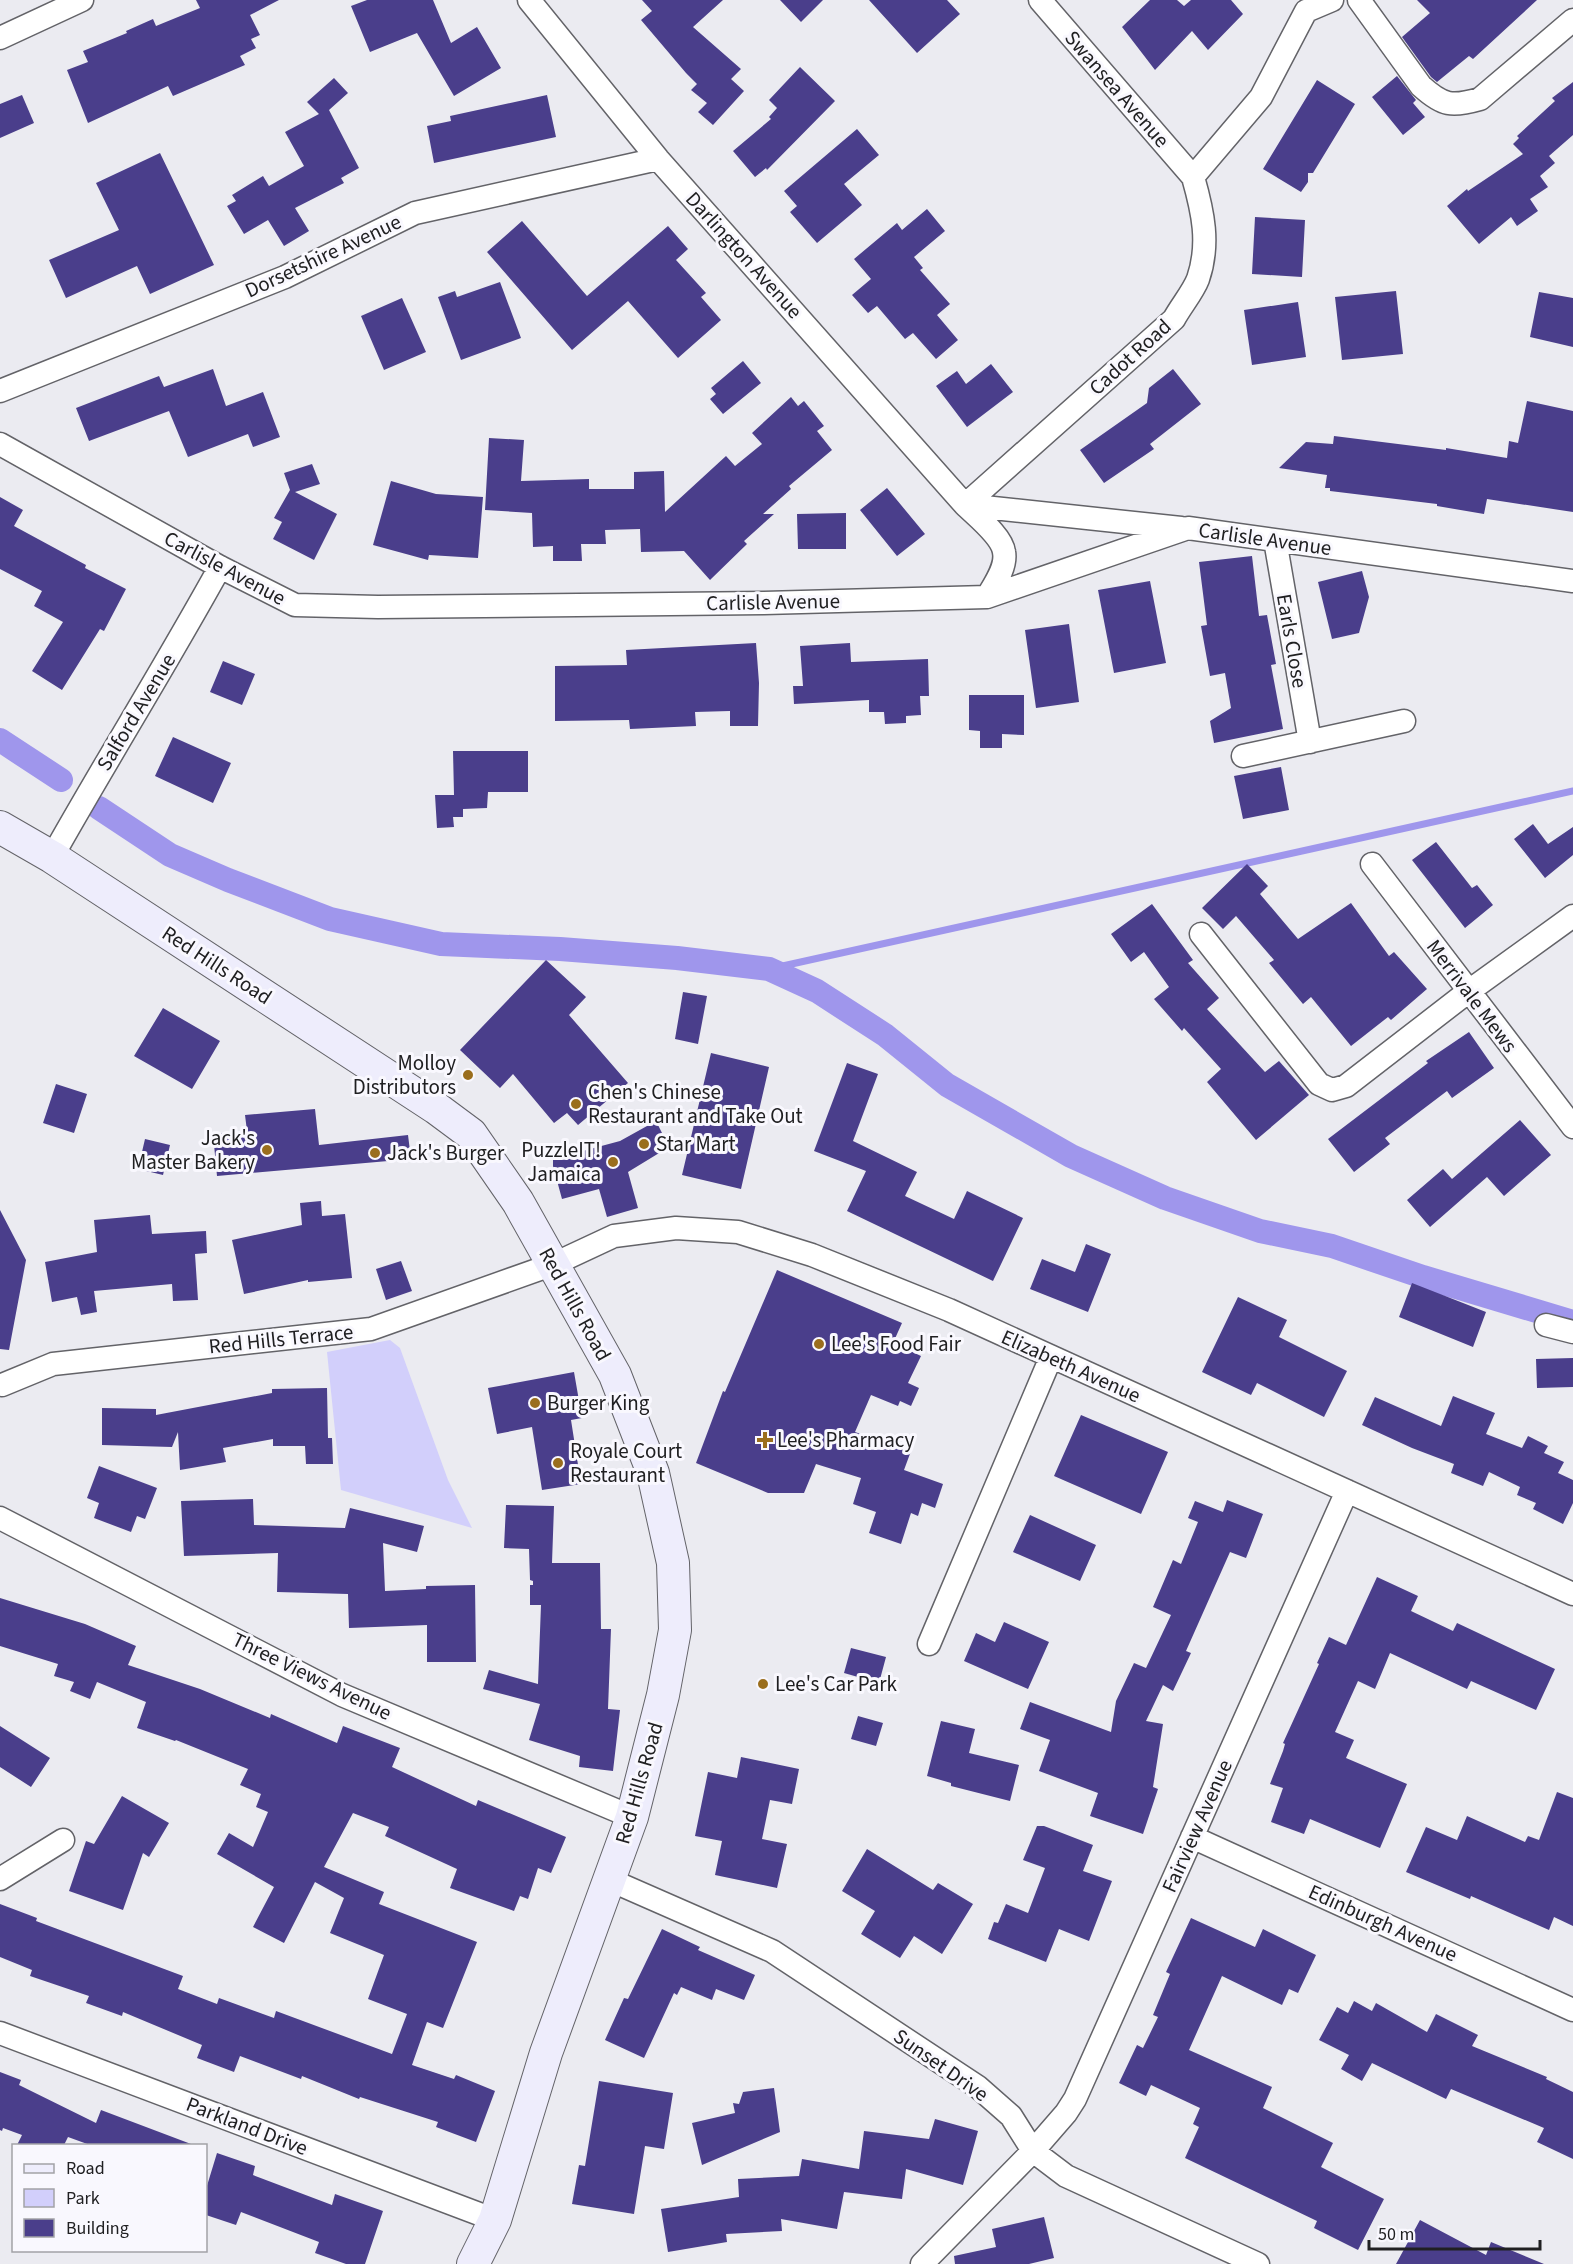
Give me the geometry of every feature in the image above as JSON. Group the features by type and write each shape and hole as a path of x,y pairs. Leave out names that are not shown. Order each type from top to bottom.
{"main road":[{"name":"Red Hills Road","path":"0,827 52,857 436,1108 471,1134 518,1202 615,1375 653,1473 673,1563 675,1630 663,1695 632,1816 546,2053 495,2220 473,2264"}],"street":[{"path":"0,38 82,0"},
{"name":"Darlington Avenue","path":"529,0 658,159 965,505 993,532 1004,552 1002,568 987,597"},
{"name":"Swansea Avenue","path":"1040,0 1193,177"},
{"path":"1193,177 1261,97 1299,5 1332,0"},
{"path":"1359,0 1421,86 1447,105 1463,104 1480,99 1573,20"},
{"name":"Dorsetshire Avenue","path":"0,391 285,277 416,213 658,159"},
{"name":"Cadot Road","path":"965,505 1173,319 1198,280 1206,244 1203,213 1193,177"},
{"name":"Carlisle Avenue","path":"0,444 220,567 295,605 378,607 729,603 987,597 1188,528 1573,580"},
{"path":"965,505 1188,528"},
{"name":"Earls Close","path":"1275,540 1310,742"},
{"name":"Salford Avenue","path":"52,857 220,567"},
{"path":"1243,756 1404,722"},
{"name":"Merrivale Mews","path":"1372,864 1573,1127"},
{"path":"1201,934 1319,1083 1332,1090 1346,1086 1469,991 1573,916"},
{"name":"Elizabeth Avenue","path":"554,1264 614,1236 676,1228 738,1233 822,1259 949,1310 1573,1594"},
{"name":"Red Hills Terrace","path":"1,1387 53,1364 371,1329 554,1264"},
{"path":"1546,1325 1573,1332"},
{"path":"929,1644 1051,1357"},
{"name":"Fairview Avenue","path":"922,2264 1033,2151 1066,2114 1075,2099 1347,1491"},
{"name":"Three Views Avenue","path":"0,1518 342,1695 632,1816"},
{"name":"Edinburgh Avenue","path":"1192,1837 1573,2010"},
{"path":"0,1880 63,1840"},
{"name":"Sunset Drive","path":"610,1880 772,1951 978,2087 1011,2116 1033,2151 1066,2176 1258,2264"},
{"name":"Parkland Drive","path":"0,2033 495,2220"}],"green space":[{"path":"390,1340 400,1348 448,1480 472,1528 341,1490 327,1352"}],"building":[{"path":"196,0 279,0 250,15 260,35 251,39 256,48 240,56 245,65 173,96 168,86 88,123 67,70 88,62 83,51 127,33 126,31 153,19 156,26 200,8"},
{"path":"367,0 433,0 451,43 477,27 501,68 454,96 417,33 370,52 351,6"},
{"path":"642,0 723,0 693,27 741,69 731,79 744,91 713,125 698,112 707,103 691,90 697,84 641,20 652,11"},
{"path":"780,0 823,0 801,22"},
{"path":"869,0 947,0 960,14 917,53"},
{"path":"1150,0 1177,0 1184,6 1191,0 1231,0 1243,14 1208,50 1192,31 1155,70 1122,27"},
{"path":"1417,0 1537,0 1473,59 1469,56 1437,82 1402,37 1430,13"},
{"path":"800,67 835,101 767,170 766,168 755,177 733,151 771,119 769,117 777,108 769,100"},
{"path":"1397,76 1416,100 1413,103 1425,117 1403,135 1372,97"},
{"path":"334,78 348,93 329,110 359,168 341,178 344,183 295,208 309,231 284,246 268,220 244,234 227,206 236,201 232,195 263,176 269,186 304,166 285,132 319,114 307,102"},
{"path":"1317,80 1355,104 1313,173 1308,173 1308,182 1301,192 1263,169"},
{"path":"1573,82 1573,135 1549,156 1555,163 1540,176 1548,187 1530,199 1538,211 1517,226 1511,217 1479,244 1447,206 1467,189 1468,191 1523,154 1513,144 1519,138 1517,136 1555,101 1552,98"},
{"path":"22,95 34,123 0,138 0,104"},
{"path":"547,95 556,137 434,163 427,126 451,121 450,116"},
{"path":"857,129 879,155 844,184 862,205 817,243 790,212 797,206 784,191"},
{"path":"160,153 214,265 150,294 137,266 66,298 49,260 119,230 96,183"},
{"path":"927,209 945,231 914,257 923,268 920,270 950,304 937,315 958,340 936,359 913,333 905,339 877,306 868,313 852,295 871,279 854,259 897,223 902,230"},
{"path":"1255,217 1305,220 1302,277 1252,274"},
{"path":"522,221 587,296 668,226 688,249 676,260 706,293 701,297 721,320 678,358 628,301 572,350 487,252"},
{"path":"500,282 521,338 461,360 438,297 455,291 457,297"},
{"path":"1396,291 1403,354 1342,360 1335,297"},
{"path":"1539,292 1573,298 1573,347 1530,337"},
{"path":"402,298 426,352 384,370 361,316"},
{"path":"1298,302 1306,357 1252,365 1244,310"},
{"path":"743,361 761,383 723,414 710,399 716,394 711,388"},
{"path":"991,364 1013,392 967,427 936,386 957,371 966,384"},
{"path":"213,369 226,406 263,392 280,437 253,447 248,434 188,457 169,411 89,441 76,408 159,376 164,387"},
{"path":"1173,369 1201,404 1150,444 1154,449 1104,483 1080,450 1147,403 1149,388"},
{"path":"791,397 798,406 804,401 824,426 817,431 832,450 789,486 791,489 763,514 774,514 744,541 747,544 710,580 684,551 641,552 640,529 605,530 606,544 581,544 582,561 553,561 553,546 533,547 532,513 485,510 489,438 524,440 521,481 589,479 589,489 634,489 634,472 664,471 665,512 726,456 735,466 762,444 752,433"},
{"path":"1527,401 1573,411 1573,512 1487,499 1484,514 1437,506 1437,504 1330,491 1330,488 1325,488 1327,475 1279,468 1306,442 1333,444 1334,436 1446,450 1446,448 1507,458 1509,441 1518,443"},
{"path":"312,464 320,484 295,492 337,514 314,560 273,539 282,522 274,518 290,490 284,473"},
{"path":"391,481 436,494 483,497 478,558 429,555 428,560 373,545"},
{"path":"887,488 925,534 897,556 860,510"},
{"path":"0,497 23,510 14,526 126,589 104,631 100,629 62,690 32,671 63,622 34,606 42,591 0,569"},
{"path":"846,513 846,549 798,549 797,514"},
{"path":"1252,556 1259,616 1267,615 1276,664 1271,665 1283,729 1214,743 1210,721 1231,708 1225,673 1210,676 1201,626 1207,625 1199,562"},
{"path":"1362,571 1369,597 1359,633 1332,639 1318,582"},
{"path":"1150,581 1166,663 1114,673 1098,590"},
{"path":"1069,624 1079,702 1036,708 1025,630"},
{"path":"756,643 759,683 758,726 730,726 730,711 695,712 696,726 630,729 629,720 555,721 555,666 627,665 626,650"},
{"path":"850,643 851,662 928,659 929,696 920,696 921,715 906,716 906,723 885,724 884,712 869,712 869,700 794,704 793,686 803,686 800,646"},
{"path":"223,661 255,674 242,705 210,692"},
{"path":"969,695 1024,695 1024,735 1002,734 1002,748 980,748 980,731 969,730"},
{"path":"173,737 231,763 213,803 155,776"},
{"path":"453,751 528,751 528,792 488,792 487,808 463,809 463,817 453,817 454,827 437,828 435,795 454,795"},
{"path":"1281,767 1289,810 1243,819 1234,776"},
{"path":"1533,824 1548,844 1573,827 1573,855 1545,878 1514,839"},
{"path":"1436,842 1472,888 1477,885 1493,905 1465,928 1412,860"},
{"path":"1247,864 1268,886 1260,894 1298,939 1351,903 1389,956 1394,952 1427,989 1391,1020 1388,1017 1351,1046 1311,997 1303,1004 1269,963 1274,960 1236,916 1223,929 1202,908"},
{"path":"1152,904 1193,960 1188,963 1219,998 1207,1009 1265,1072 1279,1061 1309,1095 1256,1140 1207,1082 1221,1069 1184,1028 1182,1031 1154,999 1169,987 1144,952 1131,962 1111,934"},
{"path":"546,960 586,997 569,1015 628,1083 578,1125 567,1113 554,1123 513,1074 500,1088 460,1050"},
{"path":"683,992 707,996 698,1044 675,1039"},
{"path":"163,1008 220,1041 192,1089 134,1056"},
{"path":"1469,1032 1494,1068 1452,1098 1447,1091 1385,1138 1390,1144 1354,1172 1328,1139 1428,1063 1426,1061"},
{"path":"711,1053 769,1067 741,1189 682,1175"},
{"path":"847,1063 878,1074 853,1141 917,1172 905,1196 954,1219 967,1191 1023,1218 993,1281 847,1211 866,1171 814,1151"},
{"path":"56,1084 87,1094 74,1133 43,1123"},
{"name":"Jack's Master Bakery","path":"315,1109 319,1145 408,1135 411,1159 217,1176 213,1134 247,1131 245,1115"},
{"path":"1520,1120 1551,1155 1504,1196 1487,1177 1430,1227 1407,1200 1443,1169 1452,1179"},
{"path":"656,1121 669,1147 628,1172 638,1208 607,1217 599,1189 562,1199 553,1159 620,1141"},
{"path":"145,1139 170,1145 163,1175 138,1169"},
{"path":"321,1201 322,1216 345,1214 352,1278 308,1282 308,1280 244,1294 232,1240 302,1225 300,1203"},
{"path":"0,1210 26,1260 9,1350 0,1349"},
{"path":"150,1215 152,1234 206,1231 207,1253 195,1254 198,1300 173,1301 172,1284 94,1291 97,1312 81,1315 77,1297 52,1302 45,1262 97,1252 94,1220"},
{"path":"1086,1244 1111,1254 1088,1312 1030,1289 1042,1259 1075,1272"},
{"path":"401,1261 412,1291 386,1300 376,1269"},
{"path":"777,1270 902,1323 893,1343 921,1356 908,1383 919,1388 911,1406 900,1401 898,1406 871,1395 855,1432 911,1451 904,1470 943,1484 935,1508 922,1503 918,1516 911,1513 901,1544 869,1533 876,1512 853,1504 861,1478 816,1464 804,1493 768,1493 696,1463 723,1391 725,1392"},
{"path":"1412,1283 1486,1312 1473,1347 1399,1317"},
{"path":"1238,1297 1287,1320 1279,1337 1347,1371 1324,1417 1257,1383 1251,1395 1202,1372"},
{"path":"1573,1358 1573,1387 1537,1388 1536,1359"},
{"name":"Burger King","path":"574,1372 582,1418 571,1420 581,1484 542,1490 532,1427 497,1434 488,1388"},
{"path":"327,1388 328,1438 332,1438 333,1464 306,1464 305,1446 273,1446 273,1439 223,1448 226,1462 180,1470 178,1432 172,1447 102,1445 102,1408 156,1409 156,1415 272,1393 272,1389"},
{"path":"1453,1396 1495,1413 1486,1434 1522,1448 1528,1436 1548,1446 1544,1453 1564,1462 1558,1473 1573,1480 1573,1503 1563,1524 1533,1509 1536,1503 1517,1495 1520,1487 1489,1472 1483,1486 1451,1473 1454,1464 1362,1425 1375,1397 1441,1426"},
{"path":"1081,1415 1168,1452 1141,1514 1054,1476"},
{"path":"99,1466 157,1488 145,1519 137,1516 131,1532 94,1518 99,1503 87,1498"},
{"path":"253,1499 254,1525 345,1528 350,1508 424,1526 417,1552 383,1543 385,1591 426,1589 426,1586 475,1585 476,1662 427,1662 427,1625 349,1628 348,1594 277,1592 278,1553 184,1556 181,1501"},
{"path":"1227,1500 1263,1514 1246,1558 1230,1552 1186,1651 1191,1653 1173,1691 1163,1685 1146,1721 1163,1724 1153,1787 1158,1789 1143,1834 1090,1816 1098,1793 1039,1771 1050,1740 1020,1729 1030,1702 1111,1732 1116,1701 1134,1663 1146,1668 1171,1615 1153,1607 1173,1560 1181,1564 1198,1522 1188,1518 1195,1501 1223,1512"},
{"path":"506,1505 554,1506 552,1563 600,1563 601,1629 611,1629 608,1709 620,1710 613,1771 579,1767 580,1756 529,1740 540,1704 483,1689 489,1670 538,1684 541,1605 530,1605 530,1585 533,1585 533,1581 530,1580 529,1549 504,1548"},
{"path":"1030,1515 1096,1545 1080,1581 1013,1552"},
{"path":"1377,1577 1418,1596 1411,1611 1453,1631 1457,1623 1555,1669 1536,1710 1471,1681 1467,1689 1390,1653 1375,1689 1358,1681 1335,1732 1354,1740 1346,1758 1407,1784 1380,1848 1310,1819 1304,1834 1271,1822 1283,1788 1270,1784 1283,1751 1285,1744 1283,1743 1329,1637 1346,1645"},
{"path":"0,1598 85,1624 136,1646 128,1665 200,1689 270,1718 271,1714 337,1743 343,1726 400,1748 392,1767 476,1806 478,1800 566,1837 551,1873 538,1868 528,1899 520,1896 514,1911 450,1888 457,1869 385,1836 389,1827 353,1813 324,1867 384,1892 379,1904 477,1942 443,2028 427,2022 412,2065 454,2079 456,2075 495,2091 476,2142 436,2127 438,2122 360,2097 359,2099 302,2076 301,2079 240,2056 234,2072 197,2058 202,2045 123,2012 122,2016 86,2003 89,1996 30,1976 32,1970 0,1957 0,1904 37,1918 36,1921 183,1976 178,1989 217,2004 219,1998 274,2018 276,2011 392,2054 407,2014 368,1999 384,1955 330,1933 344,1898 315,1882 284,1943 253,1927 274,1887 217,1854 229,1833 253,1847 268,1812 256,1807 261,1794 240,1785 248,1769 176,1740 137,1728 146,1702 97,1682 90,1699 70,1691 74,1682 54,1676 58,1664 0,1646"},
{"path":"1004,1622 1049,1642 1028,1689 964,1661 976,1633 995,1642"},
{"path":"851,1648 886,1657 879,1683 844,1673"},
{"path":"858,1716 883,1723 876,1746 851,1739"},
{"path":"941,1721 975,1729 969,1753 1019,1765 1010,1801 951,1786 951,1783 927,1776"},
{"path":"0,1726 50,1758 31,1787 0,1767"},
{"path":"741,1757 799,1769 792,1804 770,1800 762,1839 787,1844 777,1888 715,1875 722,1841 695,1836 708,1772 737,1778"},
{"path":"1557,1792 1573,1798 1573,1926 1554,1917 1549,1930 1471,1896 1470,1899 1406,1872 1426,1827 1457,1840 1467,1816 1525,1842 1528,1836 1539,1840"},
{"path":"122,1796 169,1823 149,1857 143,1853 123,1910 69,1891 86,1841 94,1844"},
{"path":"1037,1826 1044,1826 1093,1845 1083,1871 1112,1881 1089,1941 1059,1929 1046,1962 988,1939 994,1922 998,1923 1006,1904 1028,1913 1045,1868 1023,1860"},
{"path":"867,1849 933,1890 938,1883 973,1904 942,1954 914,1936 900,1958 861,1934 875,1911 842,1891"},
{"path":"1191,1918 1255,1947 1263,1929 1316,1955 1298,1993 1289,1989 1282,2005 1222,1976 1189,2050 1272,2087 1263,2108 1333,2143 1321,2167 1384,2199 1358,2250 1314,2228 1317,2221 1185,2158 1199,2127 1193,2124 1200,2108 1151,2085 1146,2096 1119,2083 1137,2045 1143,2048 1158,2017 1153,2015 1170,1974 1166,1972"},
{"path":"662,1929 700,1947 698,1950 755,1975 744,2000 716,1989 712,2000 681,1987 677,1995 674,1993 644,2058 605,2040 624,1998 628,1999"},
{"path":"1354,2001 1372,2011 1376,2003 1427,2032 1436,2014 1478,2035 1472,2046 1547,2077 1546,2079 1573,2092 1573,2159 1537,2142 1544,2128 1451,2089 1446,2099 1372,2063 1362,2081 1341,2069 1349,2055 1319,2040 1337,2007 1348,2013"},
{"path":"0,2072 21,2080 19,2085 96,2123 101,2110 191,2144 87,2144 68,2137 64,2144 18,2144 22,2135 3,2128 2,2131 0,2130"},
{"path":"599,2081 673,2093 664,2149 645,2146 634,2214 572,2204 579,2165 585,2166"},
{"path":"774,2088 780,2132 702,2165 692,2123 735,2113 733,2103 739,2104 743,2092"},
{"path":"935,2119 978,2131 963,2185 906,2169 902,2199 844,2192 837,2229 781,2219 782,2231 726,2234 727,2242 668,2252 661,2209 739,2197 738,2179 799,2176 802,2159 859,2169 864,2131 929,2139"},
{"path":"217,2153 255,2166 253,2175 332,2205 335,2194 383,2211 365,2264 346,2264 315,2253 319,2242 241,2212 236,2225 207,2215 207,2186"},
{"path":"1044,2217 1054,2258 1029,2264 955,2264 954,2256 996,2247 992,2229"},
{"path":"1420,2220 1486,2255 1491,2242 1544,2264 1396,2264"}],"waterway":[{"path":"0,740 61,780"},
{"path":"769,969 1573,791"},
{"path":"99,808 170,855 330,919 441,944 560,949 677,958 769,969 817,991 885,1035 947,1085 1071,1156 1165,1198 1260,1231 1332,1246 1423,1277 1573,1322"}],"place":[{"name":"Molloy Distributors","path":"468,1075"},
{"name":"Chen's Chinese Restaurant and Take Out","path":"576,1104"},
{"name":"Star Mart","path":"644,1144"},
{"name":"Jack's Master Bakery","path":"267,1150"},
{"name":"Jack's Burger","path":"375,1153"},
{"name":"PuzzleIT! Jamaica","path":"613,1162"},
{"name":"Lee's Food Fair","path":"819,1344"},
{"name":"Burger King","path":"535,1403"},
{"name":"Lee's Pharmacy","path":"765,1440"},
{"name":"Royale Court Restaurant","path":"558,1463"},
{"name":"Lee's Car Park","path":"763,1684"}]}
